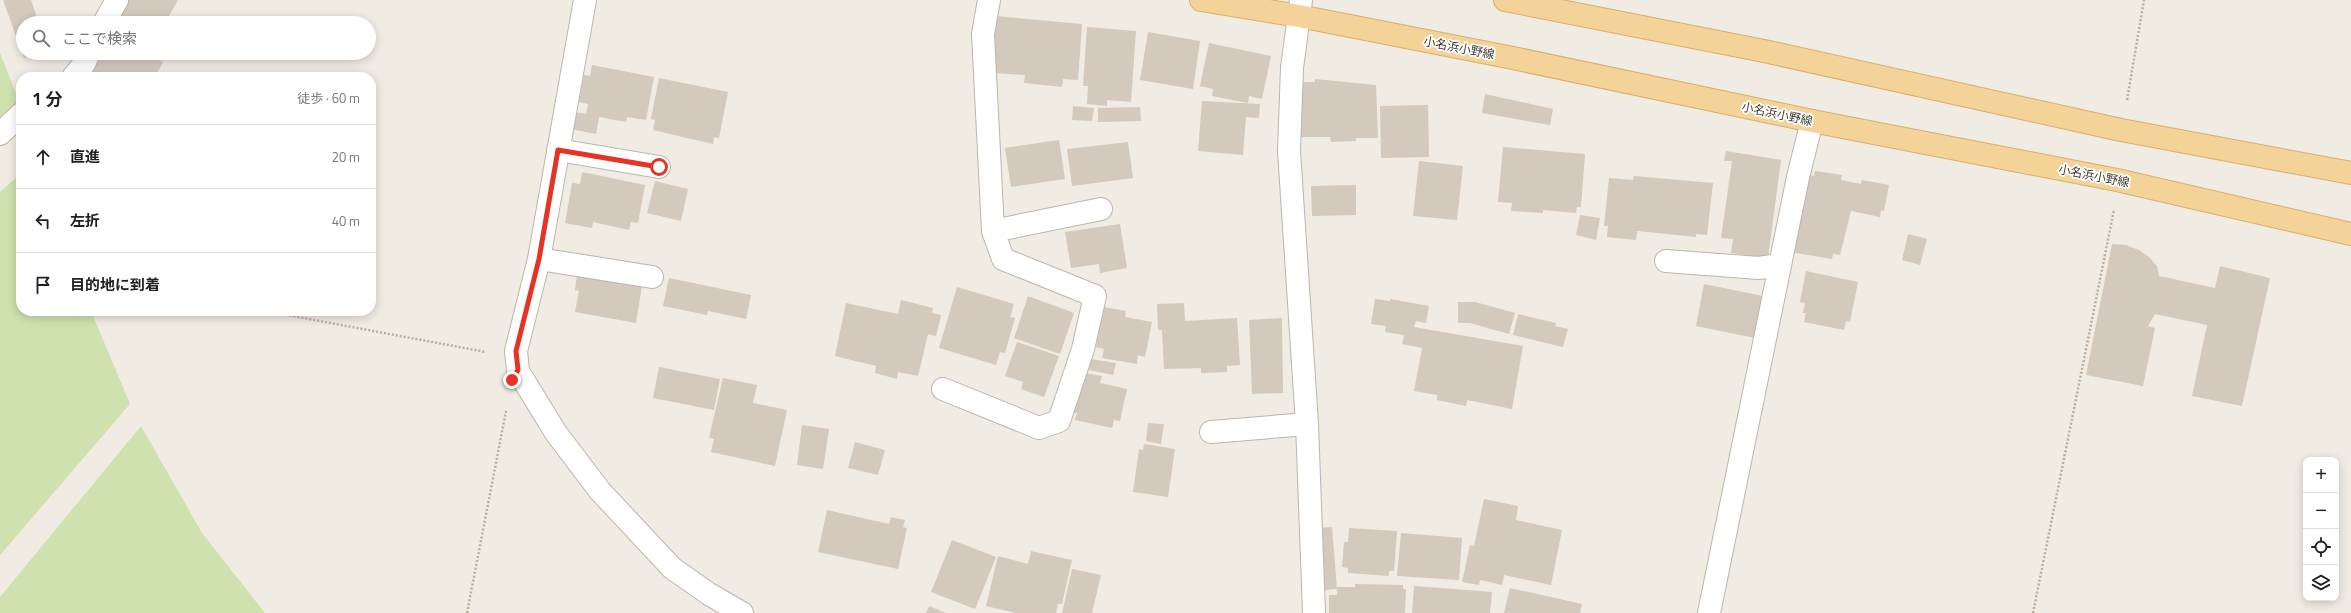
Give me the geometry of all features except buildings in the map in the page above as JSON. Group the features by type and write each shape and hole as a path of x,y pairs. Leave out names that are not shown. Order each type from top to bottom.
{"main road":[{"name":"小名浜小野線","path":"1201,0 1300,8 1500,56 1812,121 2116,180 2351,234"},
{"path":"1515,1 1764,51 2121,130 2351,173"}],"street":[{"path":"108,16 117,0"},
{"path":"585,0 539,259 517,364 556,433 600,491 672,568 710,594 742,613"},
{"path":"943,389 1039,428 1060,421 1083,350 1095,296 1003,259 993,231 982,34 989,0"},
{"path":"1300,8 1292,68 1289,151 1307,424 1314,613"},
{"path":"77,72 86,60"},
{"path":"0,134 16,119"},
{"path":"1709,613 1780,265 1812,121"},
{"path":"558,150 659,167"},
{"path":"993,231 1101,209"},
{"path":"539,259 652,277"},
{"path":"1666,261 1758,268 1780,265"},
{"path":"1212,432 1307,424"}],"path":[{"path":"2121,130 2144,0"},
{"path":"2033,613 2110,234 2116,180"},
{"path":"290,316 517,364 512,380 467,613"}],"green space":[{"path":"0,53 16,93 16,104 0,123"},
{"path":"16,178 16,316 93,316 130,404 0,555 0,192"},
{"path":"141,426 202,533 265,613 0,613 0,597"}],"route":[{"path":"512,380 518,370 516,351 525,310 539,259 558,150 659,167"}]}
